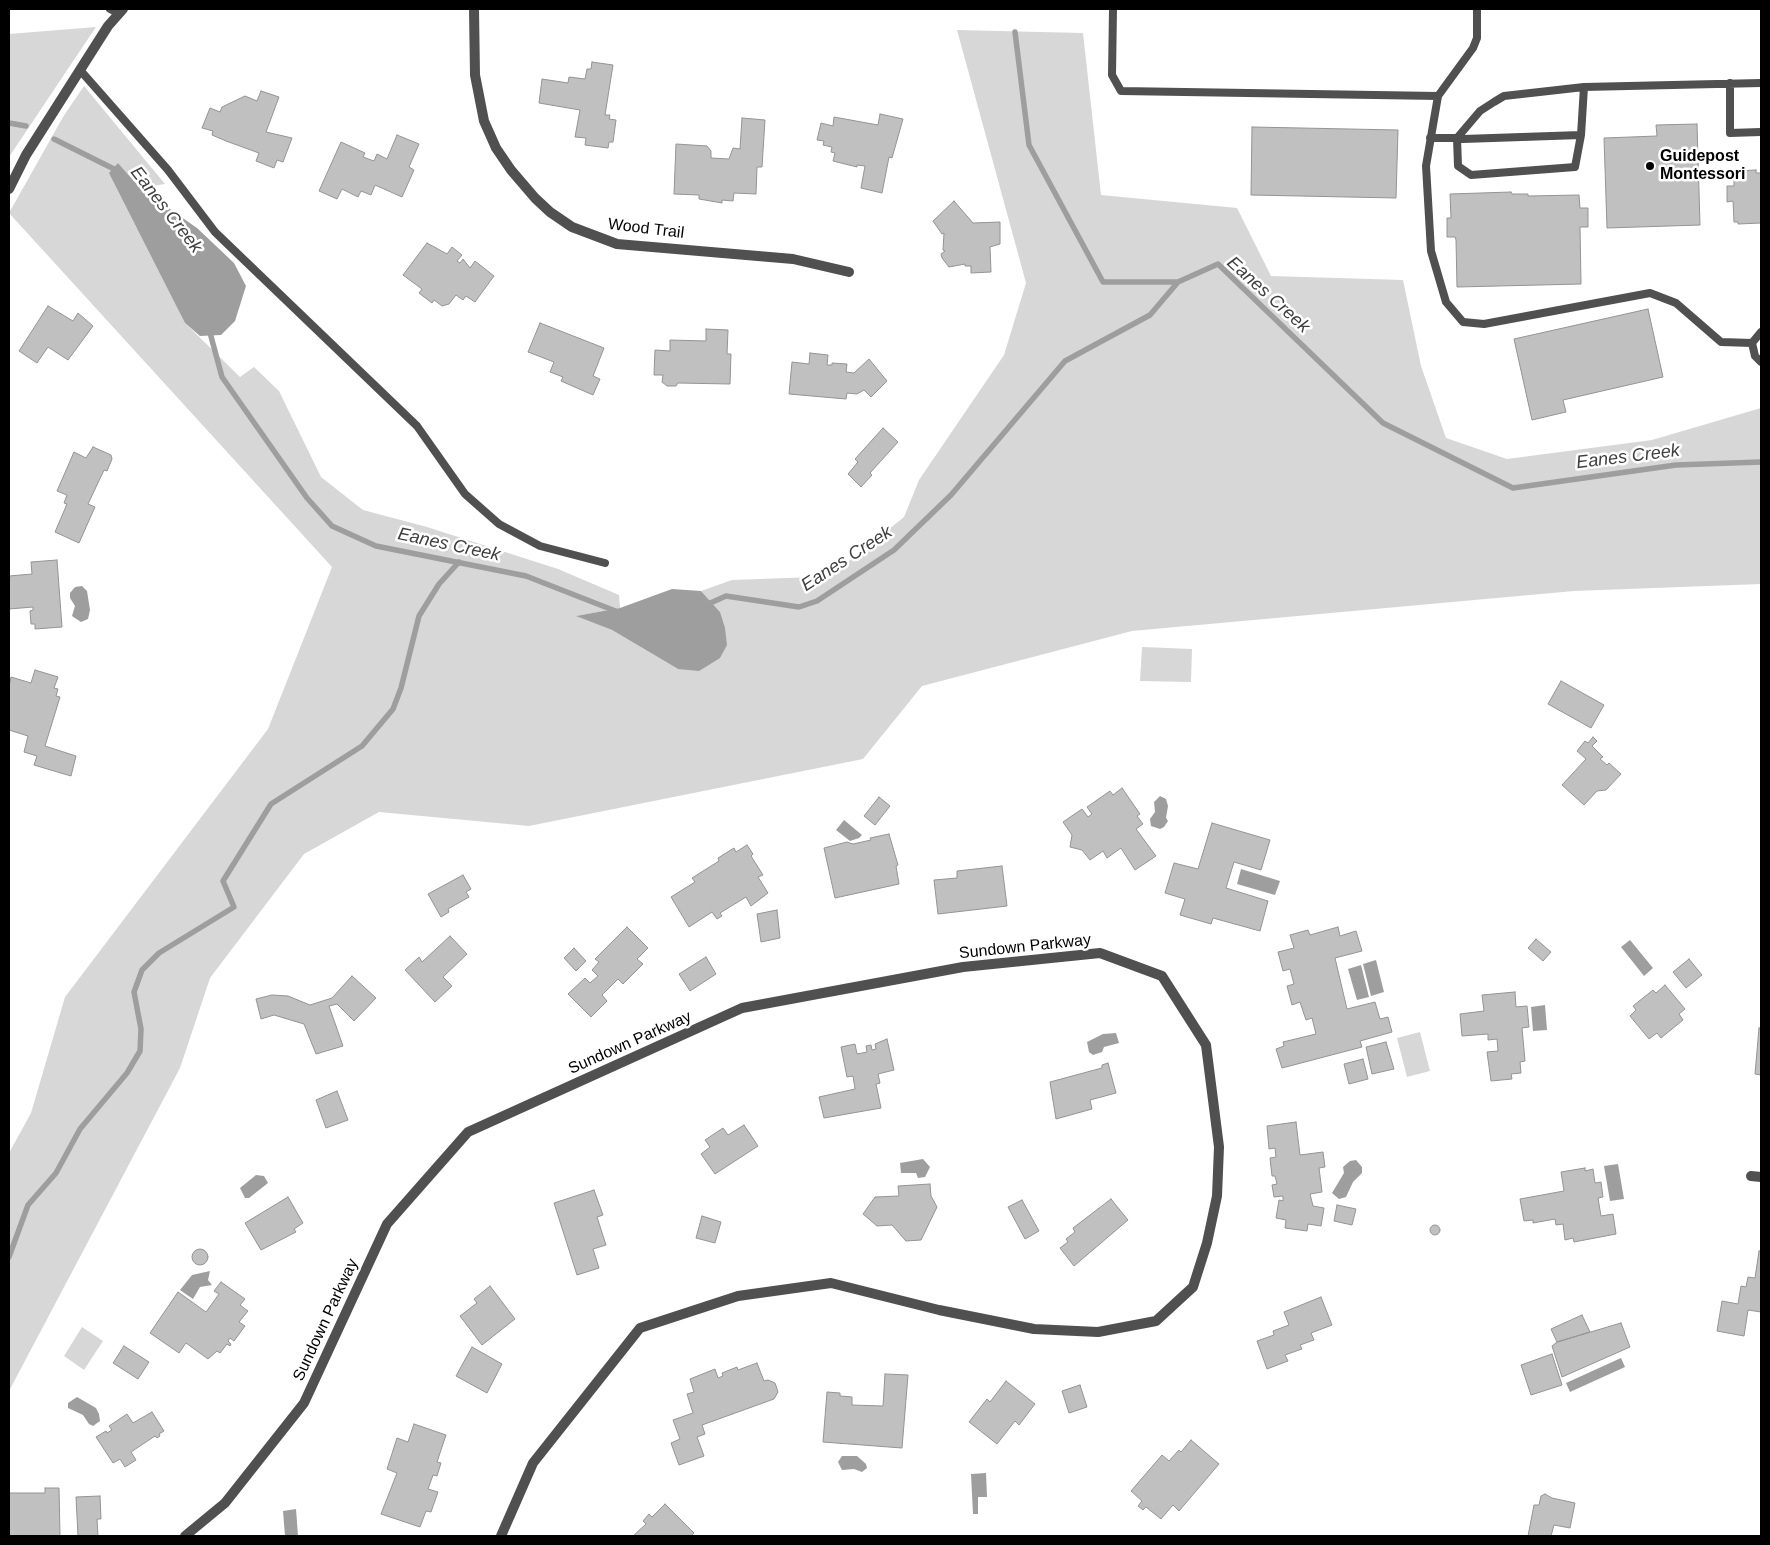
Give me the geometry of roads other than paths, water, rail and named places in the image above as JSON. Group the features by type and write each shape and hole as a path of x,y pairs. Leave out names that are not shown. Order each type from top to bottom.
{"street":[{"name":"Wood Trail","path":"474,9 476,75 484,121 496,148 511,170 550,212 572,227 593,237 617,244 793,259 850,272"},
{"path":"9,189 26,155 117,10"},
{"name":"Sundown Parkway","path":"185,1536 225,1503 304,1403 388,1224 468,1132 742,1008 963,968 1100,953 1162,976 1206,1045 1219,1147 1217,1196 1207,1243 1193,1287 1156,1321 1098,1332 1034,1330 939,1310 831,1283 738,1296 649,1325 640,1328 533,1463 501,1536"}],"lane":[{"path":"1112,9 1112,75 1122,91 1438,96"},
{"path":"1477,9 1478,31 1473,48 1438,96 1426,166 1431,251 1446,302 1463,322 1484,324 1650,293 1676,303 1721,342 1752,343"},
{"path":"80,70 168,170 216,232 418,426 465,494 499,524 540,546 606,563"},
{"path":"1730,83 1730,133 1761,132"},
{"path":"1584,87 1582,136 1575,167 1471,174 1458,166 1457,138 1480,111 1504,96 1584,87 1761,83"},
{"path":"1430,138 1582,136"},
{"path":"1752,343 1761,332"},
{"path":"1752,343 1755,356 1761,362"}],"water":[{"path":"118,163 140,188 197,228 234,263 246,286 235,321 221,335 200,336 185,323 109,173"},
{"path":"82,586 87,591 90,610 88,619 81,622 72,616 75,606 70,598 70,593 75,587"},
{"path":"672,589 701,591 720,612 725,628 727,645 720,658 699,671 678,669 612,630 576,616 620,608"},
{"path":"1160,796 1166,799 1168,806 1166,818 1168,821 1160,829 1151,826 1150,819 1155,812 1154,802"},
{"path":"844,820 862,835 859,838 850,841 836,830"},
{"path":"1241,869 1280,881 1275,895 1237,884"},
{"path":"1630,940 1653,968 1644,976 1621,947"},
{"path":"1376,960 1384,992 1371,996 1363,964"},
{"path":"1361,965 1369,997 1357,1000 1348,969"},
{"path":"1545,1005 1547,1030 1533,1031 1531,1007"},
{"path":"1116,1033 1119,1043 1104,1047 1102,1052 1093,1055 1089,1052 1087,1042 1103,1034"},
{"path":"923,1159 930,1167 925,1177 918,1178 916,1173 901,1173 900,1163"},
{"path":"1356,1160 1362,1167 1362,1173 1353,1182 1346,1197 1339,1199 1332,1193 1344,1173 1343,1167 1350,1161"},
{"path":"1618,1164 1624,1199 1610,1201 1604,1166"},
{"path":"256,1175 264,1176 268,1183 249,1198 245,1198 240,1188"},
{"path":"210,1271 208,1280 212,1285 200,1287 193,1299 180,1290 192,1275"},
{"path":"1621,1358 1625,1367 1570,1392 1566,1383"},
{"path":"77,1397 96,1408 100,1421 93,1426 89,1424 83,1415 68,1408 68,1403"},
{"path":"842,1456 857,1456 866,1464 867,1468 862,1472 854,1469 842,1470 838,1462"},
{"path":"986,1473 987,1497 978,1497 978,1514 973,1514 971,1474"},
{"path":"296,1509 298,1536 285,1536 283,1511"}],"waterway":[{"path":"1015,32 1029,145 1103,282 1178,282"},
{"name":"Eanes Creek","path":"9,123 26,126"},
{"name":"Eanes Creek","path":"54,139 114,169 118,173"},
{"name":"Eanes Creek","path":"706,605 726,596 799,607 817,601 894,550 951,495 1065,361 1150,315 1178,282 1218,264 1383,423 1513,488 1676,465 1761,462"},
{"name":"Eanes Creek","path":"209,329 222,377 307,498 332,526 376,546 526,576 618,612"},
{"path":"9,1257 28,1205 56,1173 80,1129 127,1073 140,1051 141,1029 134,992 142,970 159,953 234,907 223,881 271,804 362,746 393,709 401,688 419,616 439,584 459,562"}],"place":[{"name":"Guidepost Montessori","path":"1650,166"}]}
